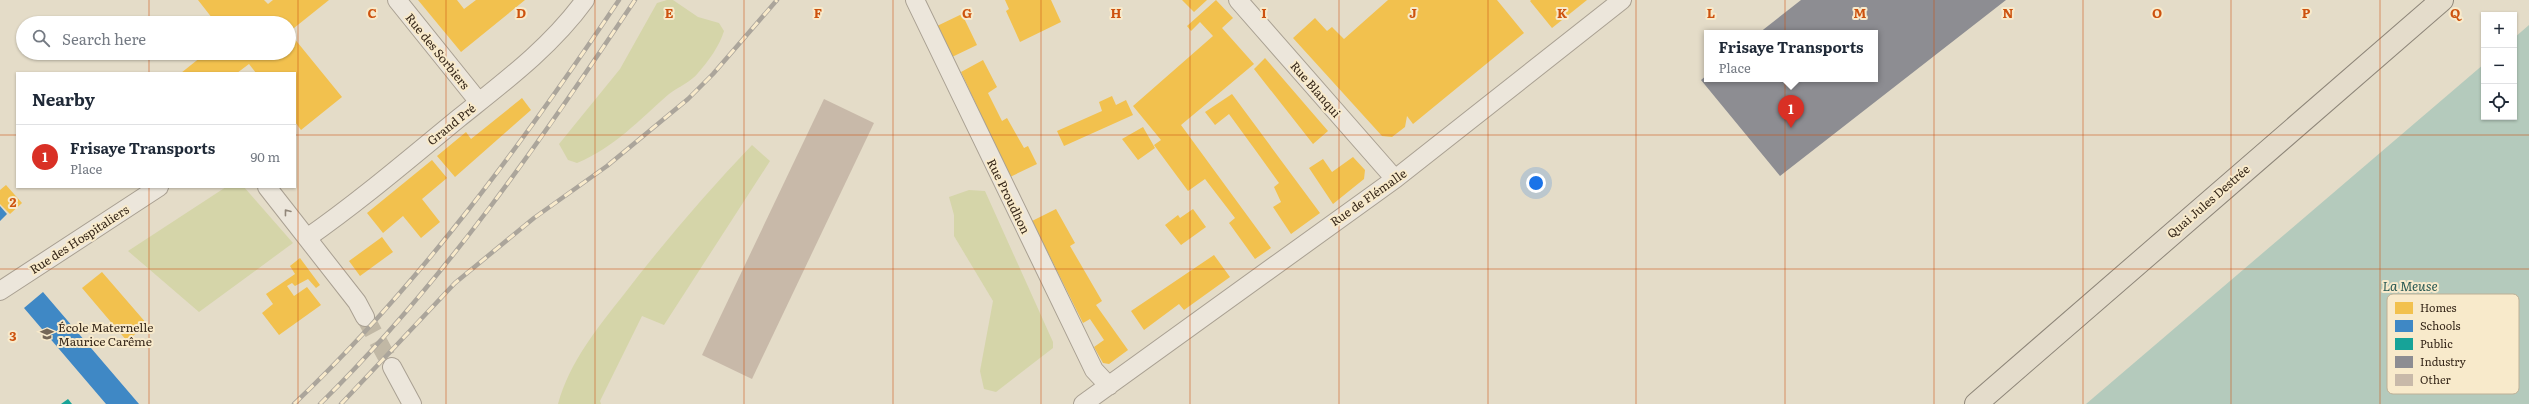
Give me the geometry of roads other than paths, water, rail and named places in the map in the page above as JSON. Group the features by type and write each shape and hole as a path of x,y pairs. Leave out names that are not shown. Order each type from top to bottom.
{"main road":[{"name":"Quai Jules Destrée","path":"1976,404 2442,0"}],"street":[{"name":"Rue des Sorbiers","path":"397,0 479,102"},
{"name":"Grand Pré","path":"307,238 358,201 540,51 585,0"},
{"name":"Rue Blanqui","path":"1238,0 1395,179"},
{"name":"Rue de Flémalle","path":"1083,404 1395,179 1622,0"},
{"name":"Rue Proudhon","path":"915,1 1094,370 1109,386"},
{"name":"Rue des Hospitaliers","path":"0,291 157,188"},
{"path":"268,188 357,302 365,317"},
{"path":"392,367 412,404"}],"water":[{"name":"La Meuse","path":"2529,25 2529,404 2086,404 2481,67 2481,120 2517,120 2517,35"}],"tunnel":[{"path":"365,317 392,367"}],"railway":[{"path":"294,404 340,358 427,261 507,159 619,0"},
{"path":"320,404 365,358 407,310 488,210 526,159 635,0"},
{"path":"341,404 455,283 534,218 607,166 688,99 713,74 777,0"}],"place":[{"name":"Frisaye Transports","path":"1791,128"},
{"name":"École Maternelle Maurice Carême","path":"47,334"}]}
